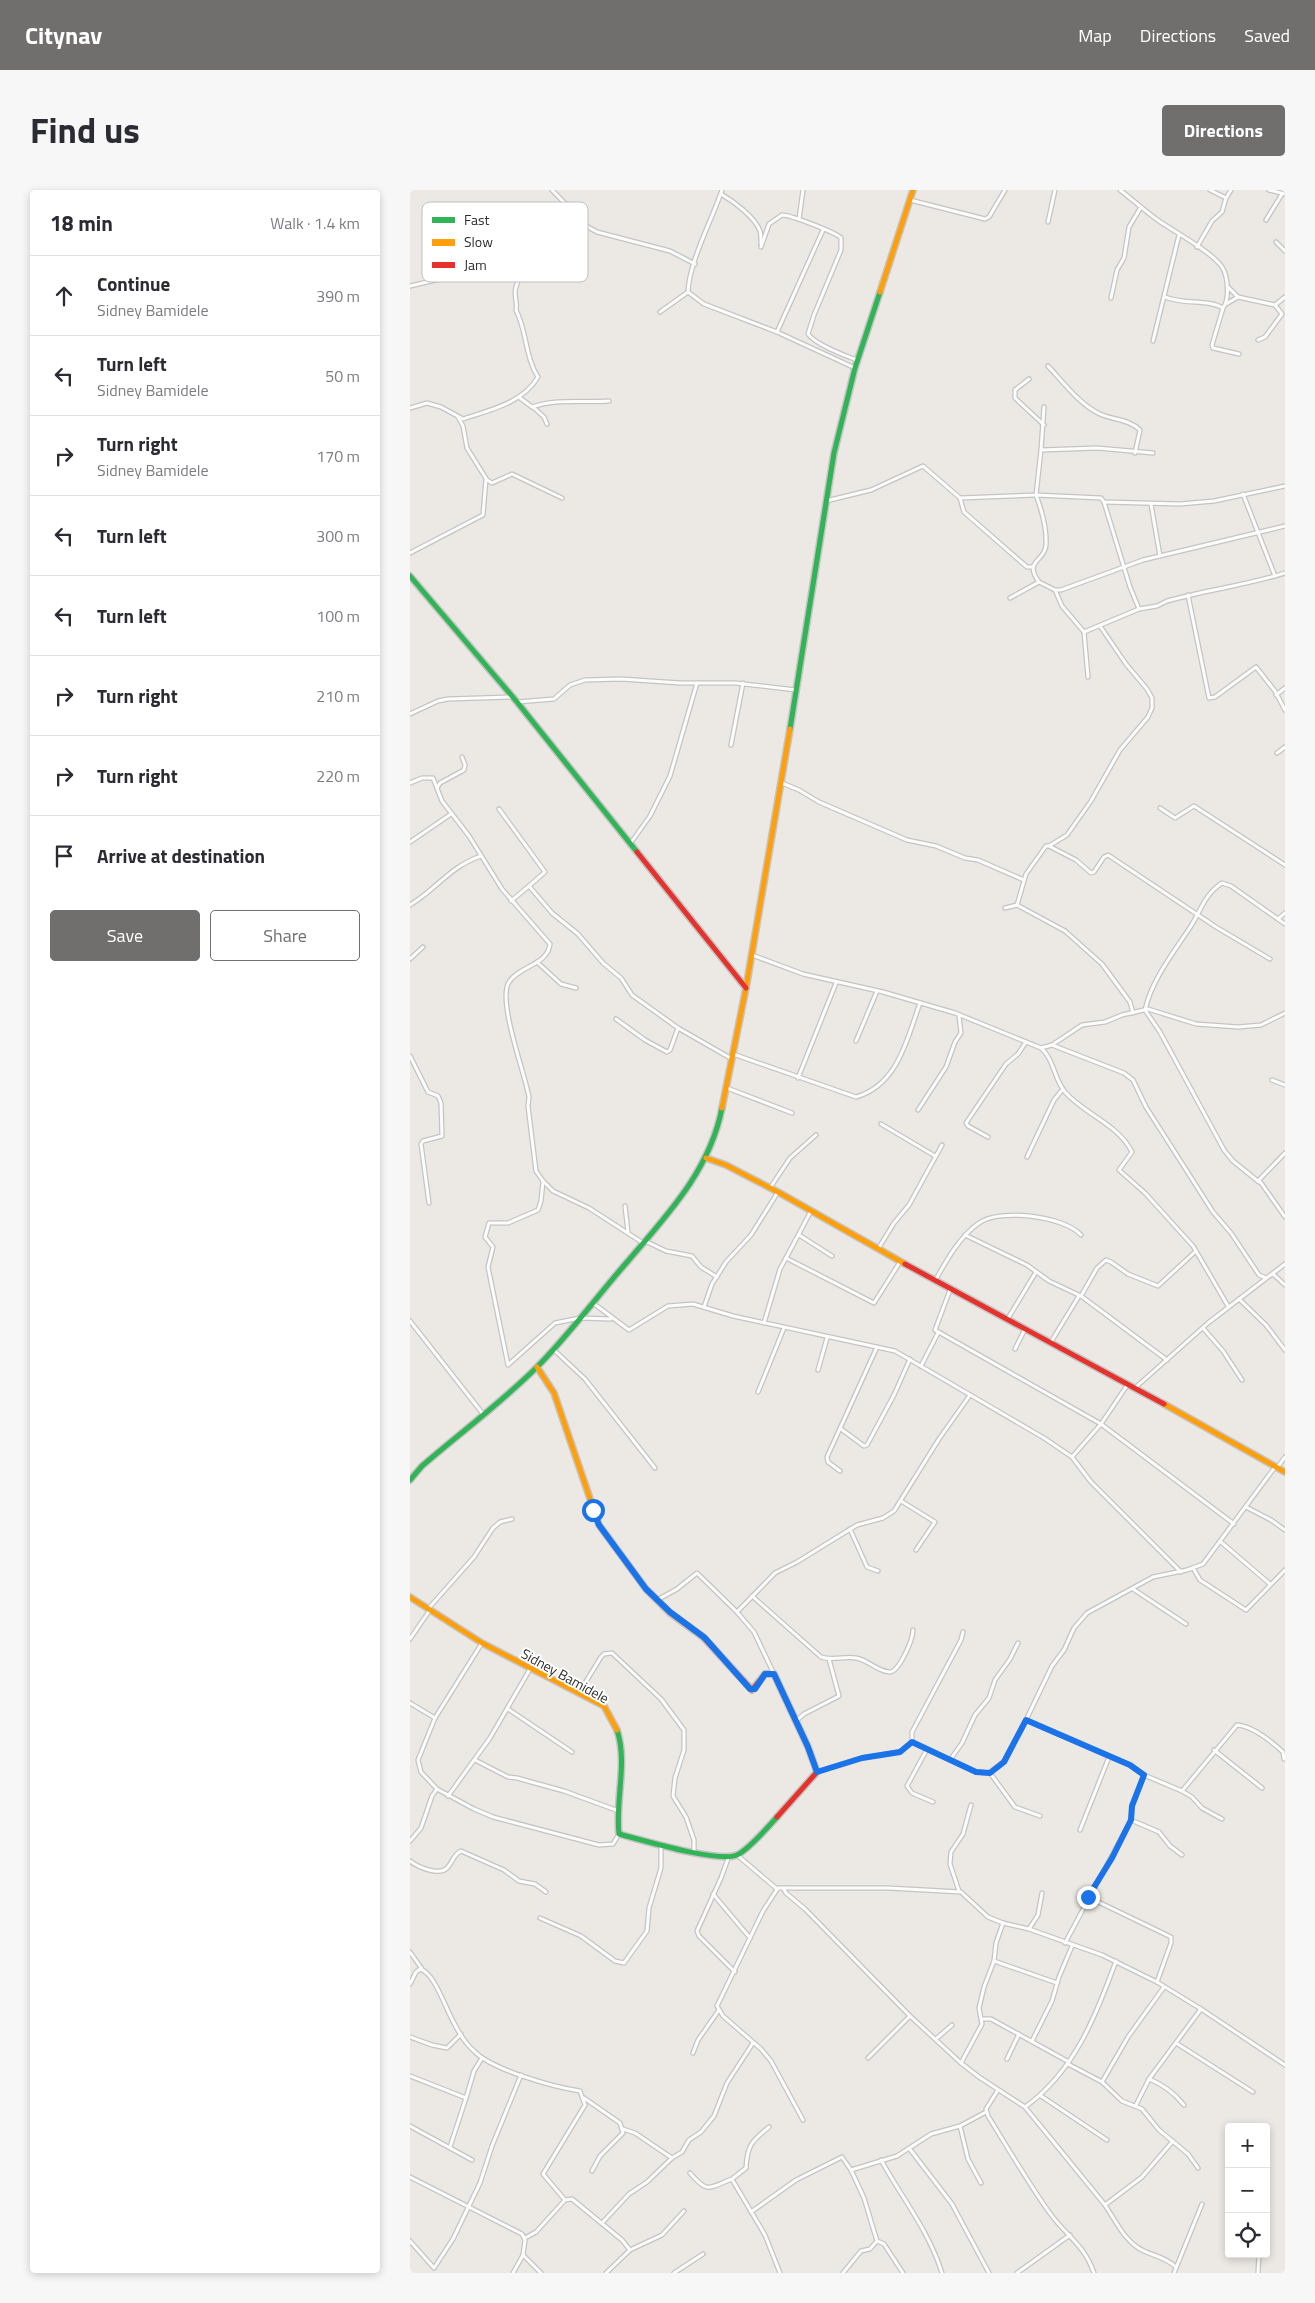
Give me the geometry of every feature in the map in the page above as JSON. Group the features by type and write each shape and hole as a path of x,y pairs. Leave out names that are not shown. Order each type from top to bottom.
{"main road":[{"path":"410,1480 422,1466 536,1367 593,1304 644,1242 691,1184 706,1158 719,1124 746,988 797,690 834,452 858,360 913,190"},
{"path":"410,576 512,697 746,988"},
{"path":"706,1158 726,1165 778,1192 950,1290 1129,1383 1285,1472"},
{"path":"536,1367 554,1392 599,1525 657,1600 705,1638 752,1690 765,1674 774,1674 808,1747 817,1772 766,1830 737,1855 707,1856 619,1834"},
{"name":"Sidney Bamidele","path":"410,1596 482,1643 604,1706 620,1736 622,1758 616,1810 619,1834"}],"street":[{"path":"552,190 564,202"},
{"path":"799,219 803,190"},
{"path":"910,200 986,219 1005,190"},
{"path":"1048,222 1055,190"},
{"path":"1120,190 1220,265 1227,287 1226,304"},
{"path":"1210,190 1226,198"},
{"path":"1197,247 1212,221 1222,212 1226,198 1231,190"},
{"path":"1266,220 1283,194 1269,190"},
{"path":"660,312 688,292 695,264 721,192 736,203 760,231 761,247 771,220 782,214 838,235 843,241 808,334 820,343 858,360"},
{"path":"1111,298 1117,270 1124,258 1129,227 1141,207"},
{"path":"588,225 597,232 670,251 695,264"},
{"path":"777,332 823,230"},
{"path":"1153,341 1179,235"},
{"path":"1276,242 1285,251"},
{"path":"410,286 427,282"},
{"path":"410,408 427,402 463,419 495,410 513,399 520,398 538,378 533,369 520,318 516,310 514,294 518,282"},
{"path":"1227,287 1238,297 1275,305 1284,315 1265,337 1258,340"},
{"path":"688,292 704,304 777,332 856,368"},
{"path":"1164,297 1191,303 1216,304 1223,308"},
{"path":"1238,297 1223,308 1212,345 1213,348 1240,354"},
{"path":"1275,305 1285,298"},
{"path":"1048,366 1090,409 1100,415 1135,425 1140,430 1135,453"},
{"path":"1029,379 1015,390 1015,398 1044,425"},
{"path":"520,398 544,417 547,424"},
{"path":"532,407 548,402 587,403 609,401"},
{"path":"1044,407 1044,425 1036,495 1043,517 1046,546 1033,567 1032,573 1039,582 1055,590 1072,587 1125,566 1160,556 1285,526"},
{"path":"457,416 462,426 467,448 486,479 492,483 512,474 562,498"},
{"path":"1041,450 1097,448 1135,453 1153,453"},
{"path":"826,501 871,490 923,466 928,468 960,498 964,512 971,519 1027,567 1033,567"},
{"path":"410,553 483,515 486,479"},
{"path":"1104,502 1118,500 1151,504 1214,501 1285,486"},
{"path":"1243,494 1275,576"},
{"path":"960,498 1036,495 1101,498 1104,502 1125,566 1130,588 1139,610"},
{"path":"1151,504 1160,556"},
{"path":"1084,632 1139,610 1232,585 1263,581 1285,573"},
{"path":"1010,598 1039,582"},
{"path":"1055,590 1062,606 1084,632 1088,677"},
{"path":"1188,596 1209,698 1215,697 1256,667 1285,710"},
{"path":"1017,905 1024,880 1038,855 1044,848 1067,835 1091,801 1120,750 1148,717 1152,708 1152,698 1147,690 1126,664 1100,626"},
{"path":"516,702 554,698 570,685 585,680 621,679 743,683 797,690"},
{"path":"630,845 650,816 670,776 698,683"},
{"path":"731,745 743,683"},
{"path":"1276,695 1285,688"},
{"path":"410,714 438,701 448,699 512,697"},
{"path":"1278,753 1285,747"},
{"path":"437,788 440,783 464,770 465,765 462,757"},
{"path":"410,783 429,777 435,782 440,783"},
{"path":"435,782 440,798 464,828 511,901 550,944 546,954 510,980 508,984 507,1002 517,1050 528,1089 530,1126 536,1170 553,1190 589,1208 644,1242 666,1251 692,1256 701,1267 717,1277"},
{"path":"781,783 907,840 936,846 965,858 978,860 1024,880"},
{"path":"1160,808 1175,818 1194,806 1285,865"},
{"path":"499,809 545,872 511,901"},
{"path":"410,842 451,814"},
{"path":"1049,846 1076,860 1091,873 1094,872 1104,857 1113,857 1197,912 1216,927 1270,959"},
{"path":"410,905 424,897 450,871 481,856"},
{"path":"1145,1010 1153,988 1192,925 1197,912 1211,892 1222,883 1231,886 1285,924"},
{"path":"529,886 552,913 578,934 603,963 621,978 632,995 678,1028 733,1057 856,1097 873,1090 886,1080 893,1070 920,1003"},
{"path":"1005,908 1017,905 1055,924 1079,942 1102,964 1130,1002 1133,1013"},
{"path":"1278,918 1285,913"},
{"path":"410,959 423,947"},
{"path":"752,954 802,974 878,991 959,1015 1040,1048 1047,1055 1063,1089 1105,1122 1127,1144 1132,1152 1119,1170 1145,1193 1196,1251 1228,1306"},
{"path":"537,962 561,984 576,988"},
{"path":"798,1078 836,983"},
{"path":"856,1042 878,991"},
{"path":"1145,1010 1160,1032 1224,1150 1233,1161 1259,1182 1285,1217"},
{"path":"1040,1048 1052,1045 1082,1025 1105,1022 1145,1010 1154,1010 1200,1025 1238,1027 1261,1025 1285,1013"},
{"path":"918,1110 946,1067 955,1042 961,1033 959,1015"},
{"path":"616,1018 645,1040 667,1052 670,1050 678,1028"},
{"path":"988,1137 966,1123 1006,1064 1018,1054 1026,1041"},
{"path":"1052,1045 1124,1073 1133,1080 1146,1107 1213,1212 1231,1233 1258,1275 1259,1283"},
{"path":"410,1056 428,1092 438,1096 441,1103 442,1136 423,1141 420,1144 429,1202"},
{"path":"1272,1080 1285,1085"},
{"path":"727,1088 792,1113"},
{"path":"1027,1157 1054,1100 1063,1089"},
{"path":"881,1124 935,1156"},
{"path":"770,1188 790,1158 802,1145 816,1135"},
{"path":"878,1249 894,1223 909,1205 942,1145"},
{"path":"1259,1182 1285,1153"},
{"path":"543,1180 538,1210 508,1223 488,1223 484,1237 493,1247 488,1267 508,1365 555,1323 580,1318 612,1319"},
{"path":"704,1307 726,1262 751,1235 778,1192"},
{"path":"625,1206 628,1233"},
{"path":"764,1323 780,1269 811,1211"},
{"path":"934,1281 975,1225 988,1218 1041,1216 1066,1224 1081,1235"},
{"path":"799,1235 832,1256"},
{"path":"966,1236 1027,1265 1080,1296 1167,1360"},
{"path":"1051,1342 1097,1268 1106,1260 1128,1274 1158,1286 1196,1251"},
{"path":"786,1258 874,1303 900,1262"},
{"path":"1136,1387 1228,1306 1285,1264"},
{"path":"1007,1320 1036,1272"},
{"path":"1273,1274 1285,1285"},
{"path":"1258,1275 1266,1278"},
{"path":"950,1290 935,1330 938,1333 1101,1424 1234,1524"},
{"path":"1239,1298 1266,1325 1285,1350"},
{"path":"593,1304 624,1328 631,1330 668,1306 693,1304 784,1328 894,1351 971,1395 1072,1457 1091,1482 1181,1572"},
{"path":"410,1321 483,1414"},
{"path":"758,1392 784,1328"},
{"path":"1203,1328 1223,1351 1242,1380"},
{"path":"1016,1349 1025,1329"},
{"path":"921,1366 938,1333"},
{"path":"818,1370 827,1338"},
{"path":"840,1471 828,1462 827,1457 877,1347"},
{"path":"552,1349 585,1379 655,1468"},
{"path":"841,1429 864,1446 866,1445 894,1396 910,1359"},
{"path":"1072,1457 1101,1424 1129,1383"},
{"path":"737,1612 776,1573 857,1525 883,1518 894,1511 939,1439 971,1395"},
{"path":"912,1742 976,1772 990,1773 1004,1762 1052,1666 1082,1617 1094,1608 1153,1577 1181,1572 1203,1564 1285,1457"},
{"path":"901,1501 935,1522 916,1550"},
{"path":"1246,1508 1272,1520 1285,1530"},
{"path":"410,1639 429,1609 474,1557 493,1528 500,1522 512,1519"},
{"path":"850,1529 867,1567 878,1571"},
{"path":"1221,1542 1270,1584"},
{"path":"1193,1568 1200,1580 1246,1610 1285,1570"},
{"path":"657,1600 677,1589 698,1573 754,1632 774,1674"},
{"path":"1133,1588 1186,1624"},
{"path":"752,1596 821,1657 829,1659 858,1659 888,1672 892,1672 913,1640 913,1630"},
{"path":"912,1742 912,1732 932,1698 961,1640 963,1632"},
{"path":"482,1643 434,1718 418,1760 420,1772 437,1789 448,1796 493,1816 592,1844 613,1844 619,1834"},
{"path":"950,1760 962,1743 975,1715 989,1698 995,1680 1010,1659 1018,1643"},
{"path":"579,1693 604,1654 612,1653 662,1699 682,1725 684,1750 675,1778 673,1796 686,1817 695,1845 694,1853"},
{"path":"796,1721 804,1714 839,1696 829,1659"},
{"path":"448,1796 475,1760 508,1709 530,1669"},
{"path":"410,1703 434,1718"},
{"path":"508,1709 572,1752"},
{"path":"1026,1720 1130,1765 1144,1775 1182,1790 1202,1808 1222,1819"},
{"path":"1182,1790 1234,1727 1239,1725 1255,1732 1273,1744 1283,1752 1284,1759"},
{"path":"817,1772 862,1758 900,1752 912,1742"},
{"path":"926,1750 907,1786 912,1793 933,1802"},
{"path":"1214,1750 1262,1788"},
{"path":"1080,1830 1109,1757"},
{"path":"475,1760 508,1777 564,1791 616,1810"},
{"path":"990,1773 1015,1807 1040,1816"},
{"path":"1065,1943 1131,1820 1132,1806 1144,1775"},
{"path":"410,1842 421,1828 432,1796 437,1789"},
{"path":"959,1891 950,1864 951,1852 963,1834 971,1805"},
{"path":"1131,1820 1159,1832 1170,1846 1182,1855"},
{"path":"540,1918 581,1936 615,1961 624,1963 647,1931 648,1915 661,1868 661,1845"},
{"path":"410,1861 422,1868 443,1870 448,1867 457,1853 461,1851 504,1870 519,1881 535,1884 546,1892"},
{"path":"737,1855 776,1889 842,1887 959,1891 967,1896 984,1915 1003,1923 1029,1929 1116,1961 1157,1982 1285,2065"},
{"path":"728,1856 698,1926 698,1935 735,1972"},
{"path":"784,1888 786,1893 805,1908 910,2016 961,2063 1025,2107 1105,2205 1124,2235 1138,2248 1166,2258 1176,2267"},
{"path":"776,1889 718,2003 719,2010 773,2064 803,2120"},
{"path":"1029,1929 1038,1915 1042,1893"},
{"path":"713,1894 750,1938"},
{"path":"1088,1897 1172,1937 1172,1943 1157,1982"},
{"path":"961,2063 982,2024 979,2008 984,1987 994,1961 996,1943 1003,1923"},
{"path":"1032,2041 1052,2001 1072,1946"},
{"path":"410,1952 419,1965 420,1970 436,1987 461,2034 473,2051 493,2065 521,2075 580,2091 585,2105 543,2174 565,2200"},
{"path":"994,1961 1057,1983"},
{"path":"1025,2107 1041,2096 1069,2063 1089,2029 1116,1961"},
{"path":"732,1967 738,1966"},
{"path":"410,1984 420,1970"},
{"path":"1102,2082 1128,2037 1164,1987"},
{"path":"1136,2105 1149,2080 1201,2009"},
{"path":"693,2053 702,2032 719,2010"},
{"path":"868,2058 910,2016"},
{"path":"982,2019 991,2018 1102,2082 1122,2101 1136,2105 1152,2118 1159,2130 1188,2154 1198,2168"},
{"path":"936,2039 952,2025"},
{"path":"410,2037 447,2048 461,2034"},
{"path":"1007,2059 1019,2034"},
{"path":"1176,2042 1253,2092"},
{"path":"602,2223 629,2194 647,2182 672,2158 682,2152 689,2140 701,2132 714,2116 727,2083 753,2043"},
{"path":"450,2147 474,2071 482,2058"},
{"path":"410,2242 434,2268 453,2239 480,2183 492,2146 521,2075"},
{"path":"410,2076 466,2098"},
{"path":"1149,2080 1158,2083 1179,2098 1184,2105"},
{"path":"851,2170 897,2156 931,2134 960,2126 986,2112 998,2090"},
{"path":"1041,2096 1107,2140"},
{"path":"584,2098 620,2123 623,2129 623,2133 600,2156 592,2171"},
{"path":"986,2112 1013,2159 1050,2213 1082,2247 1094,2273"},
{"path":"410,2126 472,2160"},
{"path":"960,2126 968,2159 981,2183"},
{"path":"690,2173 702,2187 708,2188 732,2179 746,2168 748,2149 753,2140 769,2127"},
{"path":"623,2129 635,2133 672,2158"},
{"path":"1105,2205 1142,2176 1172,2141"},
{"path":"910,2148 952,2204 989,2273"},
{"path":"751,2212 796,2180 836,2158 842,2157 851,2170 864,2198 877,2241 884,2244 903,2273"},
{"path":"881,2160 936,2251 942,2273"},
{"path":"410,2177 467,2207 490,2216 522,2234 525,2238 523,2255 513,2273"},
{"path":"732,2179 773,2253 780,2273"},
{"path":"525,2238 536,2232 565,2200 572,2200 622,2240 630,2250"},
{"path":"1174,2273 1202,2204"},
{"path":"606,2273 630,2250 662,2235 684,2211"},
{"path":"1017,2273 1070,2235"},
{"path":"842,2273 862,2251 870,2249 877,2241"},
{"path":"674,2273 703,2254"},
{"path":"523,2255 541,2273"},
{"path":"1258,2273 1259,2258"}],"traffic: fast":[{"path":"790,729 834,453 855,368 880,292"},
{"path":"410,576 517,702 637,852"},
{"path":"410,1480 422,1466 537,1367 658,1226 698,1171 708,1151 722,1108"},
{"path":"617,1730 621,1755 619,1834 680,1850 727,1857 737,1855 747,1848 777,1817"}],"traffic: slow":[{"path":"880,292 913,190"},
{"path":"722,1108 746,988 790,729"},
{"path":"706,1158 726,1165 778,1192 905,1264"},
{"path":"537,1367 554,1393 599,1525 646,1589 670,1613 703,1637"},
{"path":"1164,1404 1285,1472"},
{"path":"410,1597 482,1643 604,1706 617,1730"}],"traffic: jam":[{"path":"637,852 746,988"},
{"path":"905,1264 1164,1404"},
{"path":"703,1637 752,1690 765,1674 774,1674 808,1747 817,1772 777,1817"}],"route":[{"path":"593,1510 599,1525 646,1589 670,1612 705,1638 741,1676 750,1689 754,1690 765,1674 774,1674 808,1747 817,1772 833,1765 862,1758 900,1752 912,1742 976,1772 990,1773 1004,1762 1026,1720 1130,1765 1144,1775 1132,1806 1131,1820 1119,1840 1112,1858 1088,1897"}]}
